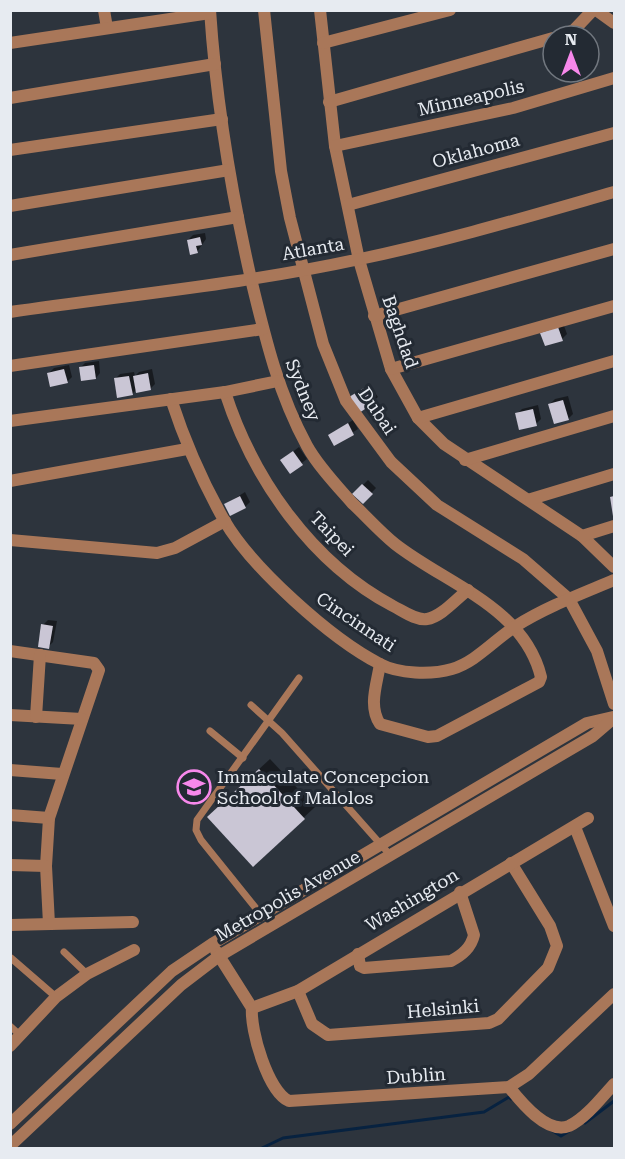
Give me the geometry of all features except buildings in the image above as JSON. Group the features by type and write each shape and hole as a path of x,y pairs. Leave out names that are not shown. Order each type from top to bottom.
{"street":[{"path":"104,10 107,28"},
{"name":"Dubai","path":"264,10 281,171 323,344 346,401 390,462 437,504 523,559 569,599 597,651 615,704"},
{"name":"Baghdad","path":"320,10 335,146 359,260 391,369 418,418 444,444 465,460 531,499 582,536 615,567"},
{"path":"323,43 450,10"},
{"path":"580,24 594,10 615,23"},
{"path":"10,43 107,28 160,14 210,12"},
{"name":"Sydney","path":"210,12 229,170 251,278 278,381 308,448 352,502 394,543 468,590 516,626 540,672 539,682 447,732 428,737 380,724 373,707 380,664"},
{"path":"329,102 541,41"},
{"path":"10,98 215,64"},
{"name":"Minneapolis","path":"335,146 513,108 615,78"},
{"path":"10,150 222,119"},
{"name":"Oklahoma","path":"348,205 615,133"},
{"path":"10,206 229,170"},
{"name":"Atlanta","path":"10,312 251,278 359,260 452,238 615,192"},
{"path":"10,255 238,217"},
{"path":"374,316 615,249"},
{"path":"391,369 615,306"},
{"path":"10,366 263,328"},
{"path":"418,418 615,362"},
{"path":"10,421 225,392 278,381"},
{"name":"Taipei","path":"225,392 246,444 275,492 300,531 336,567 386,602 418,619 434,616 468,590"},
{"name":"Cincinnati","path":"171,399 188,449 225,521 246,551 304,609 380,664 405,670 434,673 453,669 469,661 516,626 569,599 615,580"},
{"path":"465,460 615,416"},
{"path":"10,480 188,449"},
{"path":"531,499 615,474"},
{"path":"10,540 157,553 175,548 225,521"},
{"path":"582,536 615,525"},
{"path":"10,651 94,663 99,670 49,818 46,866 49,924"},
{"path":"36,717 40,655"},
{"path":"10,716 82,719"},
{"name":"Metropolis Avenue","path":"10,1124 172,971 212,944 587,723 615,717"},
{"name":"Metropolis Avenue","path":"10,1146 173,992 219,956 593,736 615,717"},
{"path":"10,770 62,774"},
{"path":"10,815 49,818"},
{"name":"Washington","path":"252,1008 298,991 460,892 588,818"},
{"path":"575,827 615,926"},
{"name":"Helsinki","path":"298,991 312,1024 328,1035 345,1036 489,1023 498,1019 548,968 557,946 550,926 511,863"},
{"path":"10,865 46,866"},
{"path":"357,954 360,966 364,968 452,962 467,950 474,935 460,892"},
{"path":"10,925 133,922"},
{"path":"212,944 252,1008"},
{"path":"10,1046 56,997 87,974 134,950"},
{"path":"615,994 529,1074 509,1087 526,1108 546,1122 561,1127 570,1126 615,1084"},
{"name":"Dublin","path":"252,1008 254,1036 277,1092 289,1101 509,1087"}],"lane":[{"path":"270,927 196,830 197,820 299,678"},
{"path":"251,705 269,721 391,856"},
{"path":"210,730 243,758"},
{"path":"64,952 87,974"},
{"path":"11,958 56,997"},
{"path":"10,1026 20,1035"}],"waterway":[{"path":"262,1148 283,1138 484,1112 509,1097 511,1099"},
{"path":"585,1123 614,1101"},
{"path":"551,1130 561,1136 571,1130"}],"place":[{"name":"Immaculate Concepcion School of Malolos","path":"194,787"}]}
